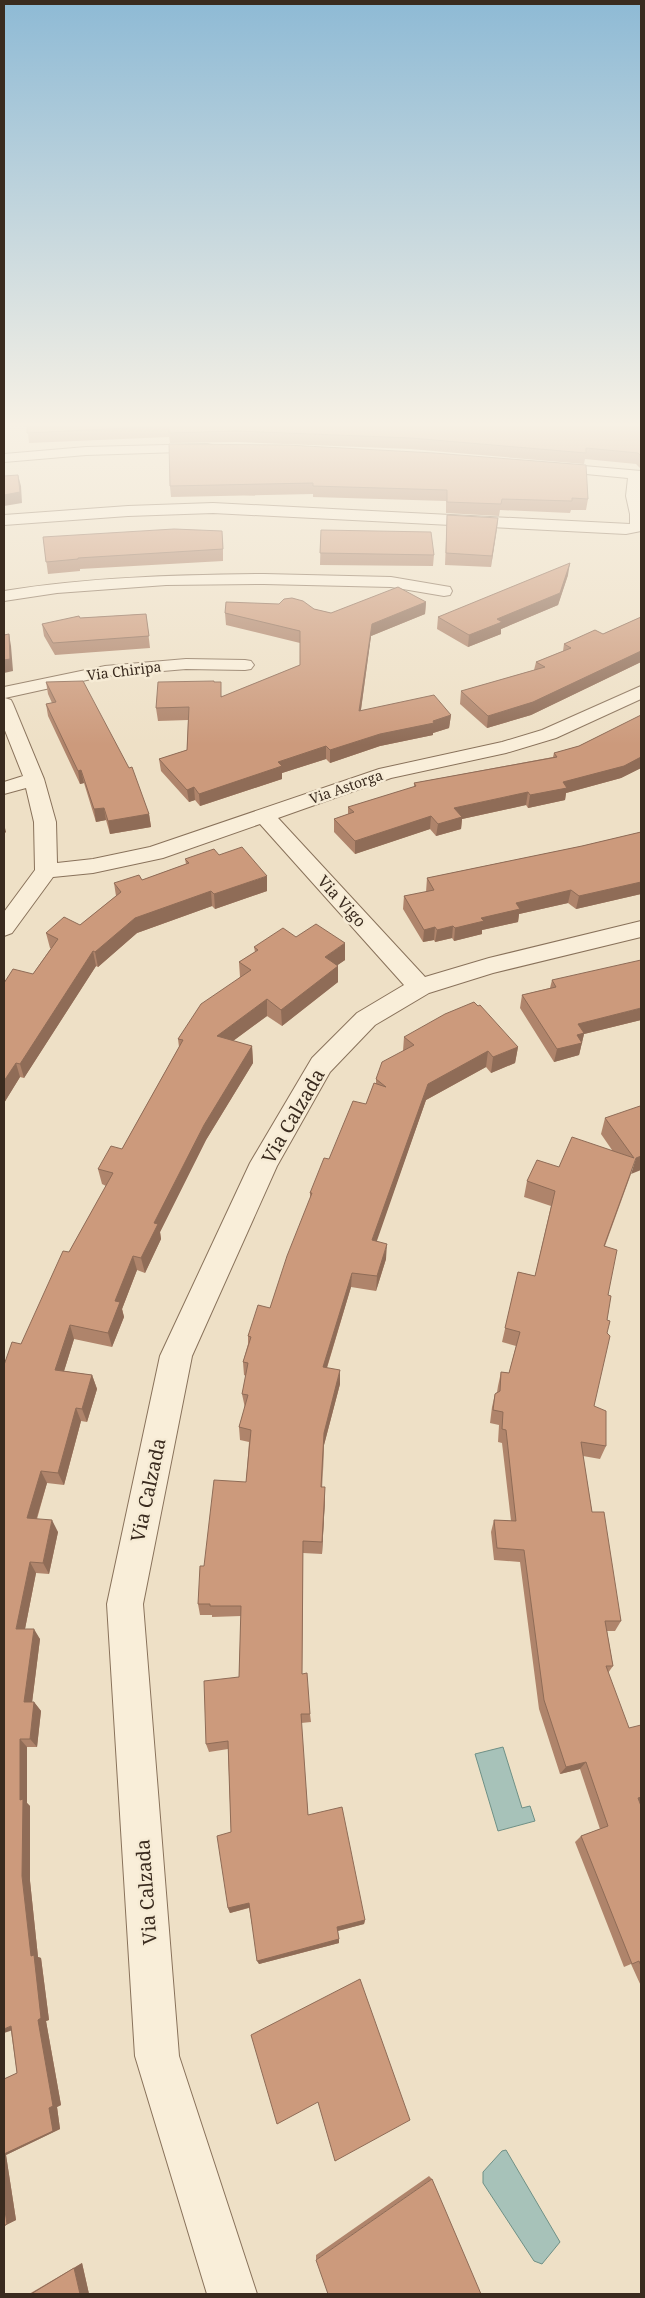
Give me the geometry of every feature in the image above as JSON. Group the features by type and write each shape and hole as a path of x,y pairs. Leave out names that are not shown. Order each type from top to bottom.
{"street":[{"path":"4,596 96,584 185,579 391,582 444,591"},
{"name":"Via Chiripa","path":"4,692 106,671 186,664 245,664"},
{"name":"Via Astorga","path":"46,871 93,866 155,853 386,773 506,747 549,734 641,692"},
{"path":"4,704 34,780 45,822 46,871 4,928"},
{"path":"4,788 34,780"},
{"name":"Via Vigo","path":"264,814 420,987"},
{"name":"Via Calzada","path":"232,2294 157,2056 125,1604 176,1356 264,1163 321,1065 366,1019 420,987 488,966 641,929"}],"water":[{"path":"503,1747 522,1808 530,1806 535,1821 498,1831 475,1754"},
{"path":"506,2150 560,2242 542,2264 534,2261 483,2183 483,2172 502,2151"}],"building":[{"path":"154,530 222,531 223,549 78,558 46,562 43,537"},
{"path":"321,530 334,530 431,532 434,555 320,553"},
{"path":"447,530 496,530 492,556 446,553"},
{"path":"570,563 560,593 497,619 502,622 469,635 438,617"},
{"path":"398,587 426,602 372,624 359,711 434,695 451,715 433,721 434,723 380,734 330,750 326,746 278,762 282,766 199,794 194,787 187,790 159,759 187,750 189,707 156,708 158,682 221,682 221,697 300,665 300,631 225,613 226,602 279,604 284,599 292,598 303,601 314,609 331,613"},
{"path":"146,614 149,636 53,643 42,624 79,616 80,618"},
{"path":"641,617 641,651 533,702 488,716 461,691 545,667 536,662 571,648 564,644 595,630 603,634"},
{"path":"9,634 10,659 4,660 4,635"},
{"path":"83,681 129,768 132,767 149,814 108,821 104,808 94,809 81,770 78,771 46,704 56,702 46,682"},
{"path":"641,715 641,757 624,766 563,782 567,788 530,795 528,792 454,808 462,817 438,824 431,816 355,841 334,819 354,812 348,807 416,786 414,783 557,757 554,753 579,746"},
{"path":"641,832 641,882 579,896 571,890 516,903 520,909 481,918 484,921 437,930 435,927 424,930 404,896 434,890 427,878"},
{"path":"242,847 267,876 214,894 211,891 135,918 95,952 93,951 20,1064 16,1063 4,1081 4,983 13,969 33,974 58,939 46,933 64,917 80,925 121,892 114,883 139,875 142,880 189,863 185,859 214,849 219,855"},
{"path":"316,924 345,943 325,957 338,966 281,1010 267,999 217,1036 252,1046 204,1125 154,1223 158,1224 141,1258 133,1256 115,1301 120,1302 108,1333 70,1325 55,1370 92,1375 82,1409 76,1408 58,1473 41,1471 27,1518 52,1520 43,1563 30,1562 16,1629 34,1629 24,1702 34,1702 30,1739 20,1739 20,1800 23,1799 22,1876 31,1956 34,1955 41,2018 38,2020 53,2106 49,2108 53,2131 4,2154 4,2079 17,2073 11,2026 4,2029 4,1365 12,1342 21,1344 63,1251 69,1252 113,1173 98,1169 111,1146 122,1149 183,1040 178,1039 201,1004 251,970 239,962 258,950 254,947 283,928 296,937"},
{"path":"641,960 641,1008 578,1024 584,1033 577,1035 582,1043 557,1049 522,995 556,987 552,980"},
{"path":"474,1002 478,1006 480,1005 518,1047 493,1057 488,1051 428,1084 372,1240 387,1244 377,1276 352,1273 323,1367 340,1370 324,1433 321,1487 325,1487 322,1542 303,1541 302,1674 307,1673 310,1714 301,1714 308,1815 342,1807 365,1920 337,1927 339,1939 257,1961 249,1903 228,1908 217,1836 231,1832 228,1741 206,1744 204,1681 239,1677 241,1606 198,1604 200,1566 204,1566 214,1480 246,1482 251,1430 239,1427 248,1395 242,1394 248,1363 243,1362 251,1337 248,1336 258,1305 270,1308 287,1256 324,1158 329,1159 353,1101 366,1104 374,1083 386,1087 376,1079 382,1062 414,1045 404,1037 445,1014"},
{"path":"640,1106 641,1156 636,1158 604,1246 617,1250 608,1295 611,1296 607,1320 610,1321 607,1333 610,1336 594,1406 606,1411 606,1446 581,1442 592,1512 604,1512 621,1621 605,1621 613,1666 606,1666 629,1728 641,1725 641,1797 638,1798 641,1806 641,1966 639,1961 632,1964 581,1836 608,1826 586,1762 566,1767 544,1700 524,1550 497,1548 494,1520 516,1521 506,1430 502,1429 503,1412 493,1410 495,1394 500,1391 501,1372 509,1373 520,1332 505,1328 518,1272 535,1276 555,1191 527,1181 537,1160 559,1167 572,1137 634,1158 605,1118"},
{"path":"360,1979 410,2120 335,2161 318,2102 277,2124 251,2035"},
{"path":"432,2179 481,2294 328,2294 316,2260"},
{"path":"4,2204 7,2224 4,2226"},
{"path":"74,2268 80,2294 31,2294"}]}
